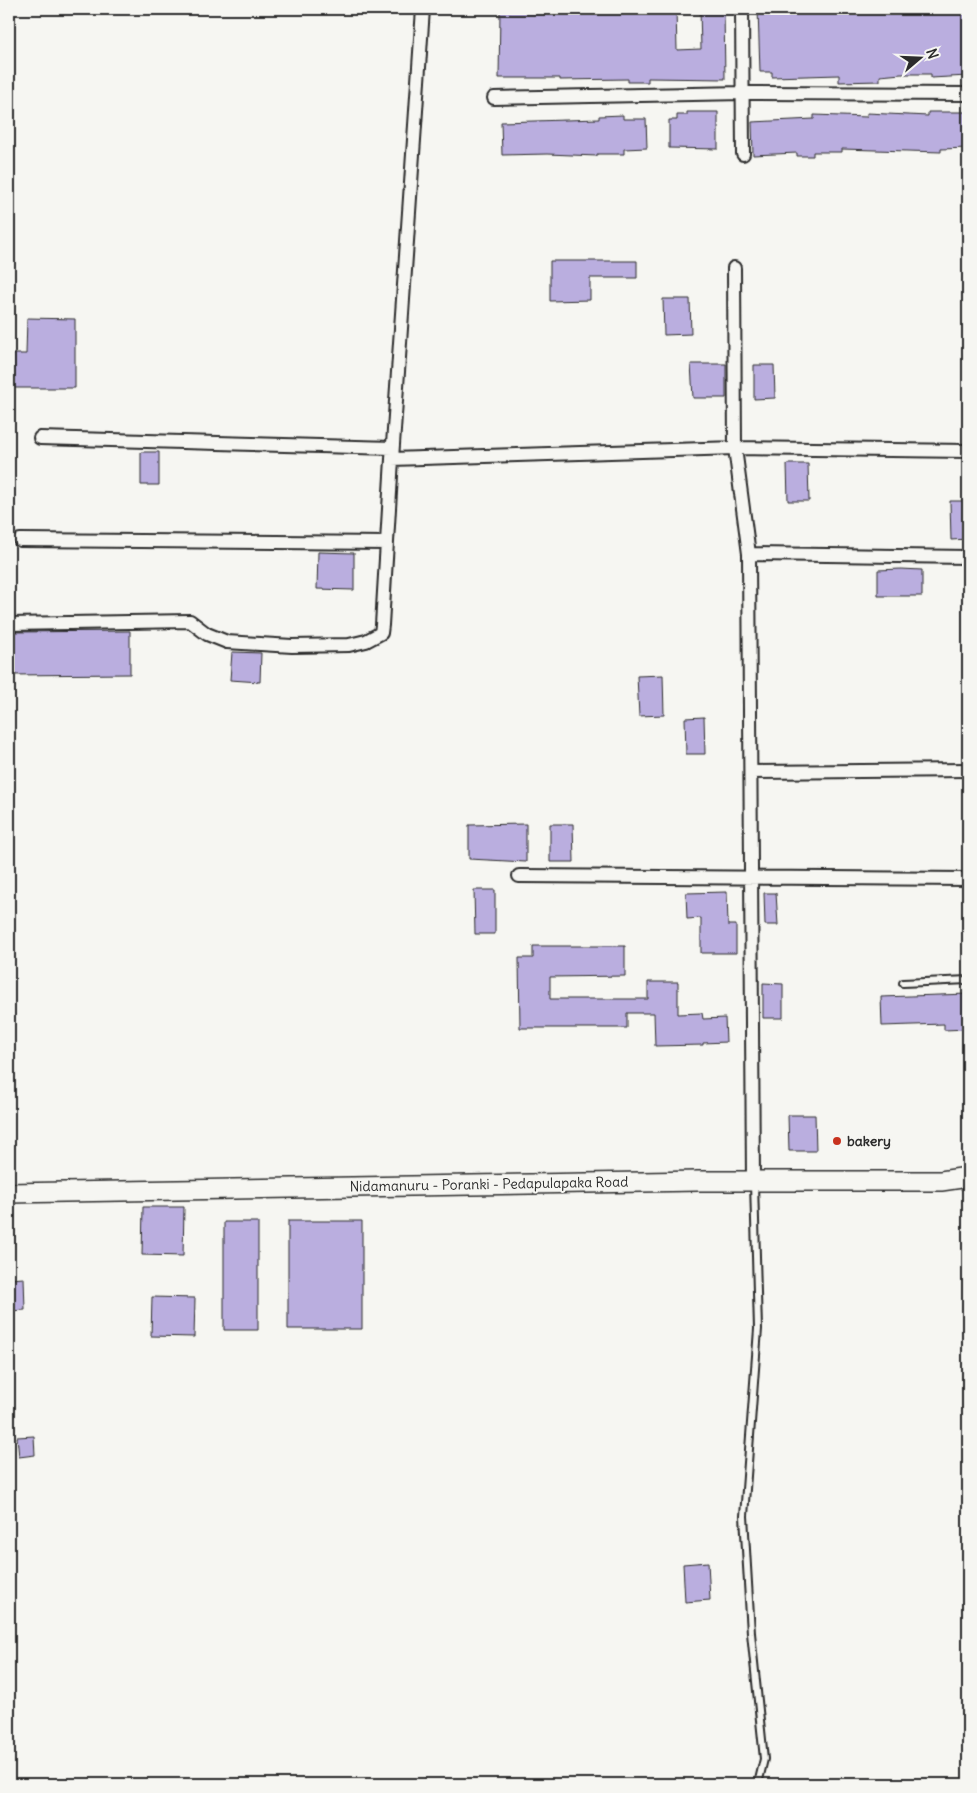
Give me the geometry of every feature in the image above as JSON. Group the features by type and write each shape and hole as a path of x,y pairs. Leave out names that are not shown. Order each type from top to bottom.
{"main road":[{"name":"Nidamanuru - Poranki - Pedapulapaka Road","path":"9,1193 753,1180 941,1181 968,1177"}],"street":[{"path":"9,624 190,621 207,634 227,642 292,646 349,645 366,641 381,633 423,9"},
{"path":"742,9 743,154"},
{"path":"494,98 743,94 968,94"},
{"path":"734,268 734,448 749,554 753,1180"},
{"path":"40,438 392,454 734,448 968,451"},
{"path":"20,540 387,543"},
{"path":"749,554 968,557"},
{"path":"751,772 968,770"},
{"path":"519,876 968,879"}],"lane":[{"path":"904,983 968,980"},
{"path":"753,1180 758,1329 744,1516 751,1633 764,1759 758,1784"}],"building":[{"path":"618,9 618,12 676,10 677,50 701,49 700,9 724,9 725,79 648,78 648,82 628,82 628,79 560,80 560,78 499,78 500,11"},
{"path":"758,9 968,9 968,76 931,78 931,74 901,74 880,76 880,81 839,82 839,75 772,77 772,72 760,72"},
{"path":"687,112 718,112 718,149 669,148 669,120 677,120 677,115 687,115"},
{"path":"928,112 966,112 966,116 968,116 968,148 941,149 941,152 842,149 842,152 813,152 813,156 797,156 797,153 753,155 752,122 814,119 814,115 867,117 867,113 928,116"},
{"path":"623,115 623,119 646,119 647,148 624,149 624,154 597,154 597,156 502,155 501,122 599,119 599,116"},
{"path":"550,261 637,261 637,278 590,278 590,300 550,301"},
{"path":"663,299 690,299 691,334 664,335"},
{"path":"27,318 75,319 75,388 9,388 9,354 26,354"},
{"path":"691,364 726,364 726,398 693,398"},
{"path":"754,365 774,365 775,398 754,399"},
{"path":"141,452 159,452 159,485 141,485"},
{"path":"787,464 808,464 809,501 788,501"},
{"path":"950,501 968,501 968,539 951,540"},
{"path":"318,552 354,553 354,590 317,589"},
{"path":"878,570 922,570 922,596 878,596"},
{"path":"130,631 130,674 9,675 9,632"},
{"path":"232,652 261,653 260,682 230,680"},
{"path":"663,675 664,715 639,716 637,676"},
{"path":"704,717 705,754 686,754 685,718"},
{"path":"526,824 526,862 469,859 469,825"},
{"path":"550,824 573,824 574,862 550,862"},
{"path":"474,890 495,890 495,934 475,934"},
{"path":"727,892 728,925 736,925 736,953 701,953 701,918 687,919 686,893"},
{"path":"764,893 776,893 778,925 765,925"},
{"path":"533,946 625,946 625,976 550,977 550,999 648,999 648,982 678,982 678,1014 702,1013 703,1019 725,1018 726,1042 703,1043 703,1045 655,1046 654,1013 627,1013 627,1028 520,1028 519,958 533,958"},
{"path":"763,983 783,984 783,1018 763,1018"},
{"path":"968,994 968,1029 944,1030 944,1024 882,1026 881,997"},
{"path":"788,1115 815,1115 816,1151 789,1151"},
{"path":"143,1207 184,1207 183,1256 142,1255"},
{"path":"288,1221 362,1221 362,1329 288,1329"},
{"path":"224,1222 258,1222 258,1330 224,1330"},
{"path":"24,1278 25,1310 9,1311 9,1279"},
{"path":"152,1297 195,1298 194,1337 151,1336"},
{"path":"34,1436 35,1455 19,1457 17,1437"},
{"path":"708,1562 710,1600 685,1602 683,1564"}],"place":[{"name":"bakery","path":"837,1141"}]}
